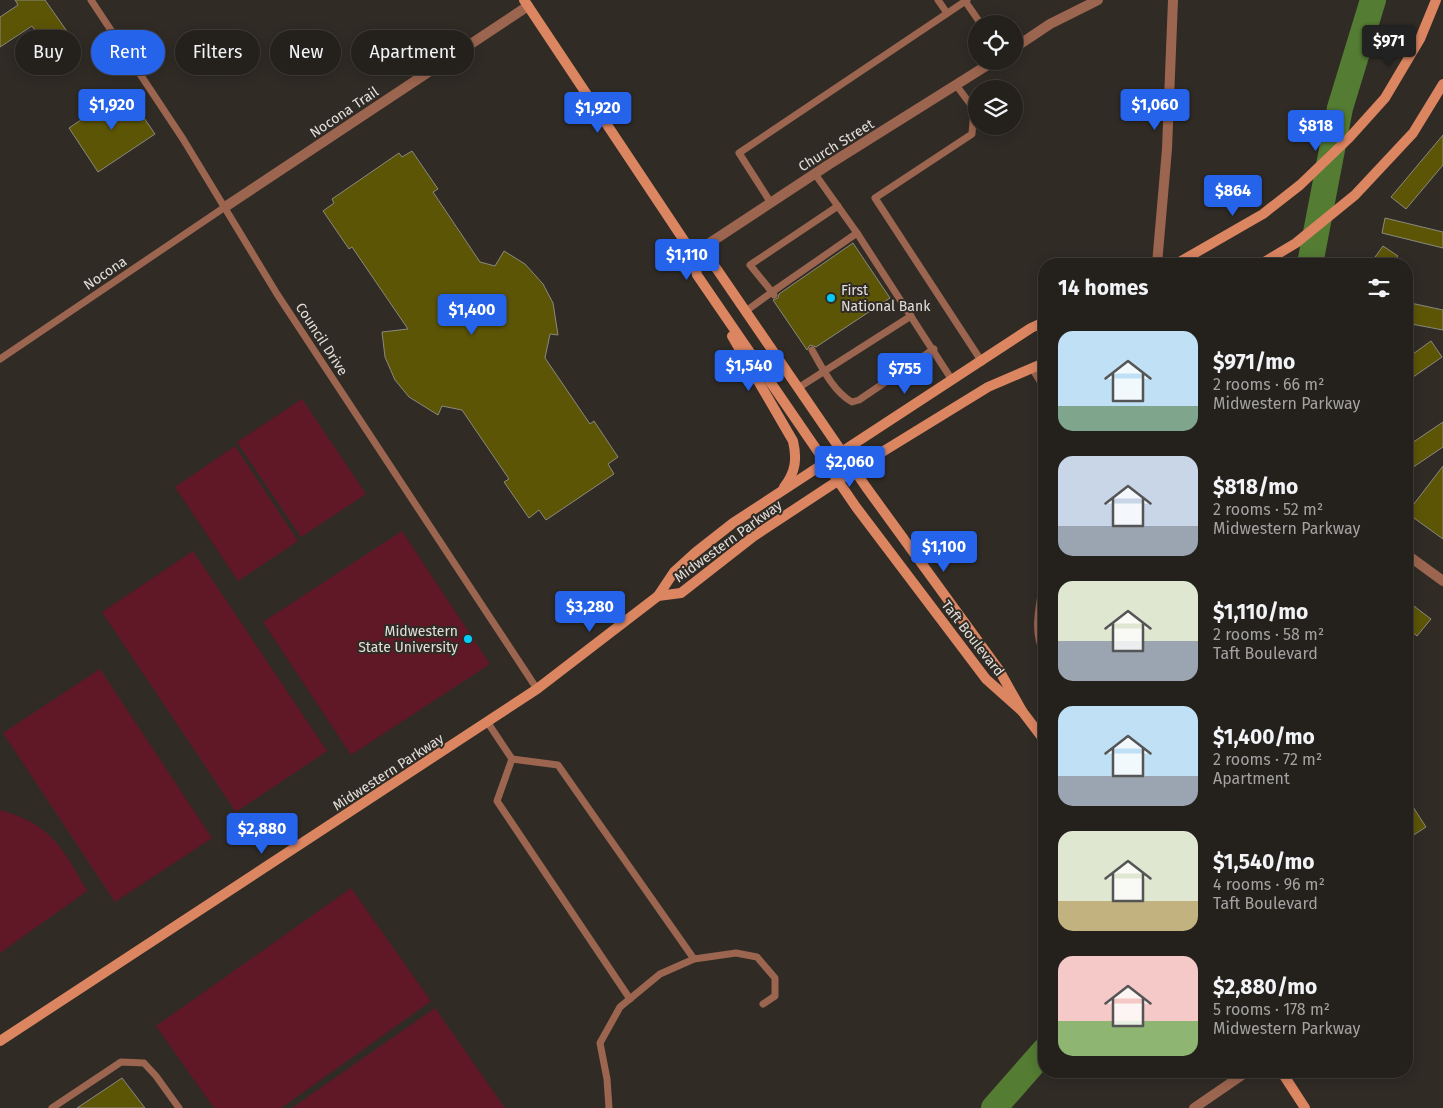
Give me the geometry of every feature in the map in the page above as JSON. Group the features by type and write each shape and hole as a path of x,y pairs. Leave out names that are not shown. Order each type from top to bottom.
{"main road":[{"path":"1186,258 1262,214 1300,185 1348,138 1385,98 1420,39 1436,0"},
{"name":"Taft Boulevard","path":"526,3 693,254 698,275 711,295 838,481 986,679 1022,711"},
{"path":"1271,258 1296,243 1355,195 1413,133 1443,84"},
{"name":"Taft Boulevard","path":"693,254 716,268 854,470 999,670 1022,711 1038,732"},
{"path":"711,295 749,368 793,441 796,454 794,468 789,480 780,491"},
{"name":"Midwestern Parkway","path":"0,1041 488,723 537,689 658,596 674,572 733,523 1038,325"},
{"name":"Midwestern Parkway","path":"658,596 681,594 754,536 854,470 988,387 1038,366"},
{"path":"1286,1078 1305,1108"}],"street":[{"path":"1023,42 1050,24 1098,0"},
{"path":"1158,258 1167,149 1173,0"},
{"name":"Nocona Trail","path":"225,208 526,3"},
{"name":"Church Street","path":"693,254 980,70"},
{"path":"1413,559 1443,581"},
{"path":"1194,1108 1238,1078"}],"lane":[{"name":"Council Drive","path":"91,0 183,139 277,294 537,689"},
{"path":"938,0 947,13"},
{"path":"771,203 740,153 966,0 975,15"},
{"path":"956,85 974,109 972,134 875,198 982,362"},
{"path":"815,174 857,233 934,349 952,380"},
{"path":"773,294 750,265 838,206"},
{"name":"Nocona","path":"0,359 225,208"},
{"path":"746,311 773,294 857,233"},
{"path":"798,388 911,316"},
{"path":"812,350 824,371 846,398 852,402 859,400 934,349"},
{"path":"1032,368 1038,378"},
{"path":"1038,610 1036,622 1038,632"},
{"path":"488,723 512,759 558,765 694,959"},
{"path":"512,759 497,801 630,999"},
{"path":"609,1108 607,1079 600,1043 620,1007 660,974 694,959 736,953 757,957 775,978 775,996 763,1004"},
{"path":"52,1108 121,1062 144,1063 179,1108"}],"shaded area":[{"path":"302,399 366,494 301,537 237,442"},
{"path":"235,446 298,541 238,581 175,487"},
{"path":"402,531 490,664 351,755 263,622"},
{"path":"193,551 327,751 236,812 102,612"},
{"path":"100,669 212,838 115,902 3,733"},
{"path":"0,810 17,816 44,830 62,850 87,891 0,953"},
{"path":"351,888 431,1001 281,1108 214,1108 156,1026"},
{"path":"435,1008 505,1108 292,1108"}],"building":[{"path":"15,0 45,0 66,30 35,30 32,26 26,30 15,30 15,37 0,47 0,17 18,5"},
{"path":"125,90 155,134 98,172 69,128"},
{"path":"1443,135 1443,165 1406,209 1391,197"},
{"path":"412,151 438,189 433,192 480,262 495,266 504,251 525,264 543,284 553,303 558,335 550,334 545,358 590,424 594,421 618,457 608,464 614,474 546,520 539,510 529,518 504,482 509,479 462,410 442,406 438,415 409,397 395,380 385,357 382,332 408,329 352,247 349,249 323,211 334,203 332,199 399,153 402,157"},
{"path":"1385,218 1443,232 1443,248 1382,233"},
{"name":"First National Bank","path":"853,243 890,298 816,347 810,345 807,350 773,300"},
{"path":"1383,246 1398,256 1396,258 1374,258"},
{"path":"1413,304 1443,310 1443,330 1413,324"},
{"path":"1431,341 1442,357 1413,377 1413,354"},
{"path":"1443,422 1443,447 1413,467 1413,442"},
{"path":"1443,466 1443,539 1413,517 1413,505"},
{"path":"1413,605 1431,619 1417,636 1413,633"},
{"path":"1413,807 1426,827 1413,835"},
{"path":"122,1078 145,1108 77,1108"}],"waterway":[{"path":"1311,258 1340,108 1373,0"},
{"path":"994,1108 1038,1058"}],"place":[{"name":"First National Bank","path":"831,298"},
{"name":"Midwestern State University","path":"468,639"}]}
